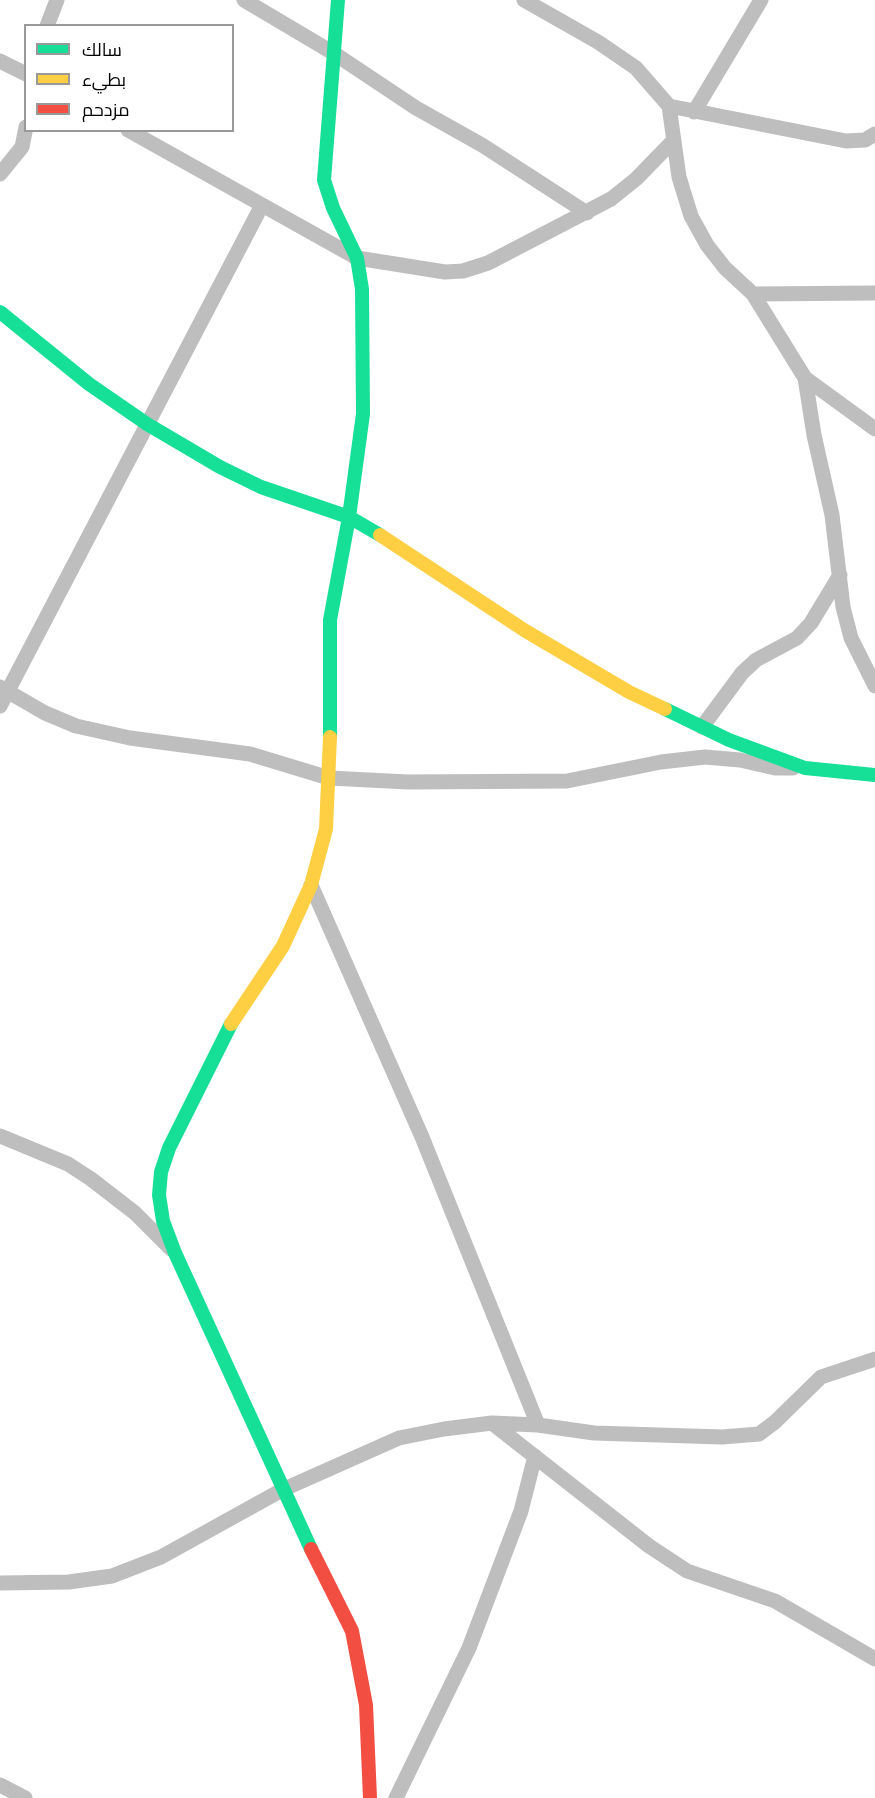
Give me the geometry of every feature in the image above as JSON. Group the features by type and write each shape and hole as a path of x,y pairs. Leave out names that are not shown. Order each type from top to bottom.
{"street":[{"path":"48,24 57,0"},
{"path":"244,0 335,54 394,95 482,145 587,213"},
{"path":"338,0 335,54 324,153 324,180 333,208 357,258 362,289 363,414 349,517 330,620 329,778 326,829 311,885 283,946 223,1037 164,1164 159,1195 163,1221 175,1253 282,1490 352,1630 366,1705 370,1798"},
{"path":"524,0 598,42 636,68 669,106 679,177 691,216 706,245 725,268 753,294 806,378 875,429"},
{"path":"694,112 761,0"},
{"path":"0,61 24,73"},
{"path":"669,106 846,141 865,140 875,134"},
{"path":"0,174 22,147 25,132"},
{"path":"131,132 261,207 357,258 445,272 463,271 517,249 558,225 587,213 611,199 636,179 674,140"},
{"path":"0,706 4,689 261,207"},
{"path":"753,294 875,293"},
{"path":"0,312 89,384 147,424 220,467 261,487 349,517 408,552 574,661 629,692 702,727 805,768"},
{"path":"806,378 814,435 832,515 843,607 851,638 875,686"},
{"path":"702,727 742,673 756,660 797,638 811,623 840,575"},
{"path":"4,689 45,713 76,726 130,738 250,754 329,778 419,782 567,781 661,762 705,757 740,760 775,768 805,768 875,775"},
{"path":"311,885 422,1137 538,1425"},
{"path":"0,1136 68,1164 91,1179 135,1213 175,1253"},
{"path":"0,1583 69,1582 112,1576 161,1557 282,1490 399,1438 492,1423 538,1425 594,1433 722,1437 759,1434 775,1422 821,1377 875,1359"},
{"path":"492,1423 649,1546 687,1571 775,1601 875,1659"},
{"path":"396,1798 469,1648 521,1511 535,1456"},
{"path":"0,1785 26,1798"}],"traffic: fast":[{"path":"330,737 330,620 349,517 363,414 362,289 357,258 333,208 324,180 338,0"},
{"path":"0,312 89,384 147,424 220,467 261,487 349,517 380,535"},
{"path":"665,709 729,740 805,768 875,775"},
{"path":"231,1024 169,1148 161,1172 159,1195 163,1221 175,1253 311,1549"}],"traffic: slow":[{"path":"380,535 524,630 629,692 665,709"},
{"path":"231,1024 283,946 311,885 326,829 330,737"}],"traffic: jam":[{"path":"311,1549 352,1631 366,1705 370,1798"}]}
